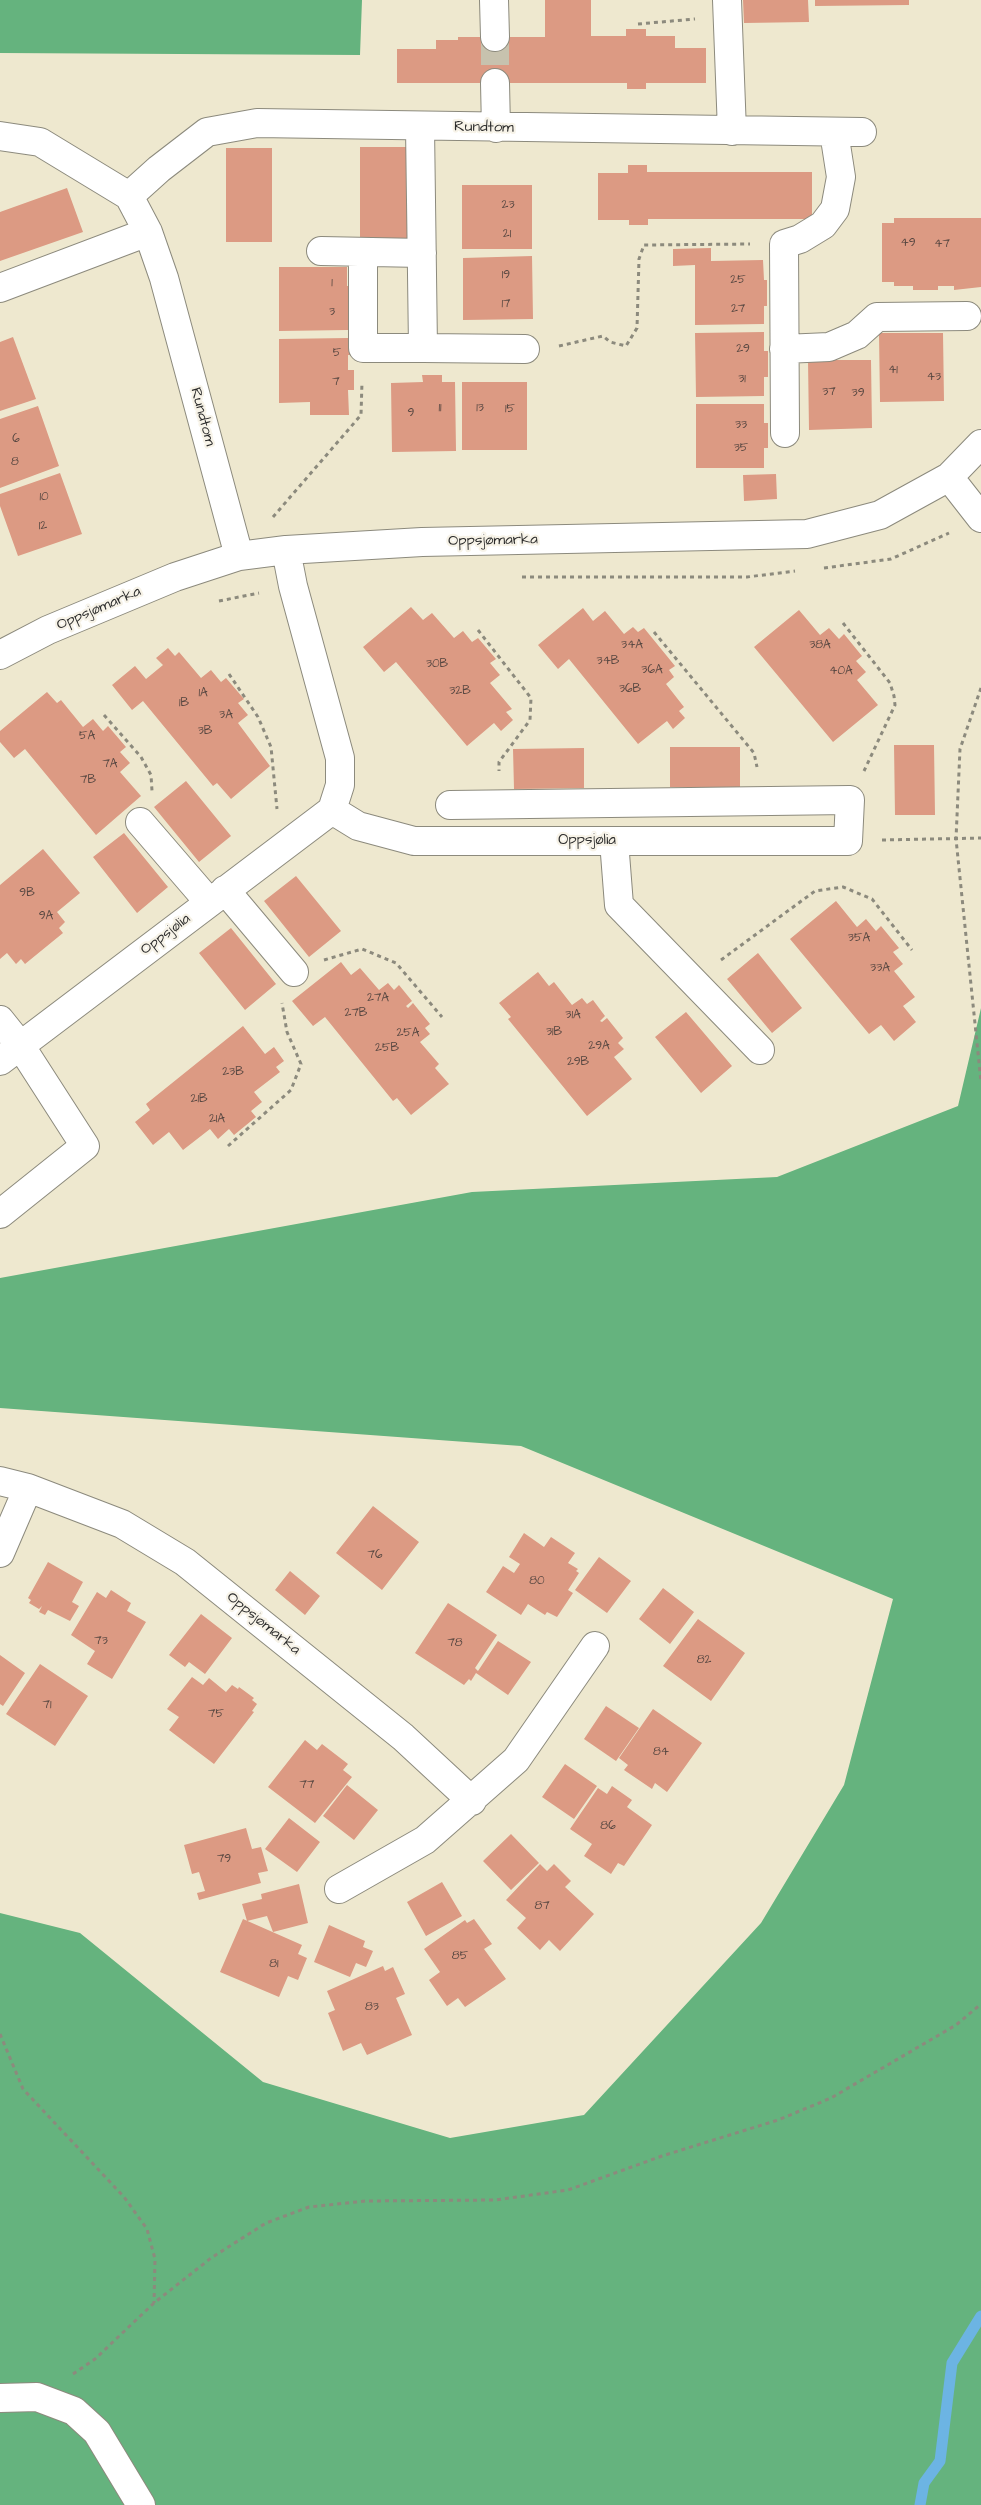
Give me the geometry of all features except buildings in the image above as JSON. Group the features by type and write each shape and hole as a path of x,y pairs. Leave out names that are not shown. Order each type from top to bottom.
{"street":[{"path":"494,0 495,37"},
{"path":"727,7 732,131"},
{"path":"495,83 496,128"},
{"name":"Rundtom","path":"239,556 164,278 148,232 129,196 159,169 206,132 257,123 420,127 862,132"},
{"path":"420,127 423,348"},
{"path":"785,433 784,244 800,239 823,225 835,209 841,177 834,132"},
{"path":"0,136 40,142 129,196"},
{"path":"0,288 148,232"},
{"path":"321,251 422,253"},
{"path":"363,253 363,348 525,350"},
{"path":"784,350 830,347 857,335 877,316 967,316"},
{"name":"Oppsjømarka","path":"0,655 48,630 175,578 239,556 286,550 422,542 807,534 880,515 949,477 981,444"},
{"path":"949,477 981,518"},
{"path":"286,550 340,758 340,786 332,810"},
{"path":"450,805 850,800 848,841"},
{"path":"597,803 619,905 760,1050"},
{"name":"Oppsjølia","path":"10,1053 283,845 332,810 358,826 414,841 848,841"},
{"path":"140,822 294,972"},
{"path":"0,1020 10,1053 85,1146 0,1214"},
{"name":"Oppsjømarka","path":"0,1481 28,1488 122,1524 185,1562 403,1738 472,1801"},
{"path":"0,1553 28,1488"},
{"path":"339,1889 426,1840 516,1760 595,1646"},
{"path":"0,2398 37,2397 74,2411 97,2432 141,2505"}],"path":[{"path":"638,24 695,19 727,7"},
{"path":"525,350 537,351 603,336 610,342 626,346 636,328 639,259 644,246 784,244"},
{"path":"239,556 361,415 363,348"},
{"path":"843,623 890,683 895,705 850,800"},
{"path":"478,630 531,698 530,720 499,762 498,804"},
{"path":"654,632 754,752 764,802"},
{"path":"229,674 258,717 271,747 277,812 283,845"},
{"path":"981,688 960,749 956,839 981,1082"},
{"path":"104,715 141,757 151,775 152,792 140,822"},
{"path":"848,841 981,838"},
{"path":"692,981 816,891 825,889 843,887 872,899 912,950"},
{"path":"228,1146 291,1090 300,1064 286,1032 281,1007 286,987 294,972 333,957 362,950 396,963 442,1017"},
{"path":"37,2397 95,2360 154,2303 211,2258 266,2223 309,2207 366,2201 495,2200 568,2190 662,2156 778,2120 831,2098 956,2025 981,2004"},
{"path":"0,2034 23,2090 124,2197 147,2229 155,2259 154,2303"}],"green space":[{"path":"0,0 362,0 360,55 0,53"},
{"path":"981,1008 981,2505 0,2505 0,1913 80,1933 263,2082 450,2138 584,2115 761,1923 844,1785 893,1599 521,1446 0,1408 0,1278 472,1192 777,1177 958,1106"}],"waterway":[{"path":"920,2505 924,2483 940,2461 952,2363 981,2316"}],"tunnel":[{"path":"495,37 495,83"}]}
